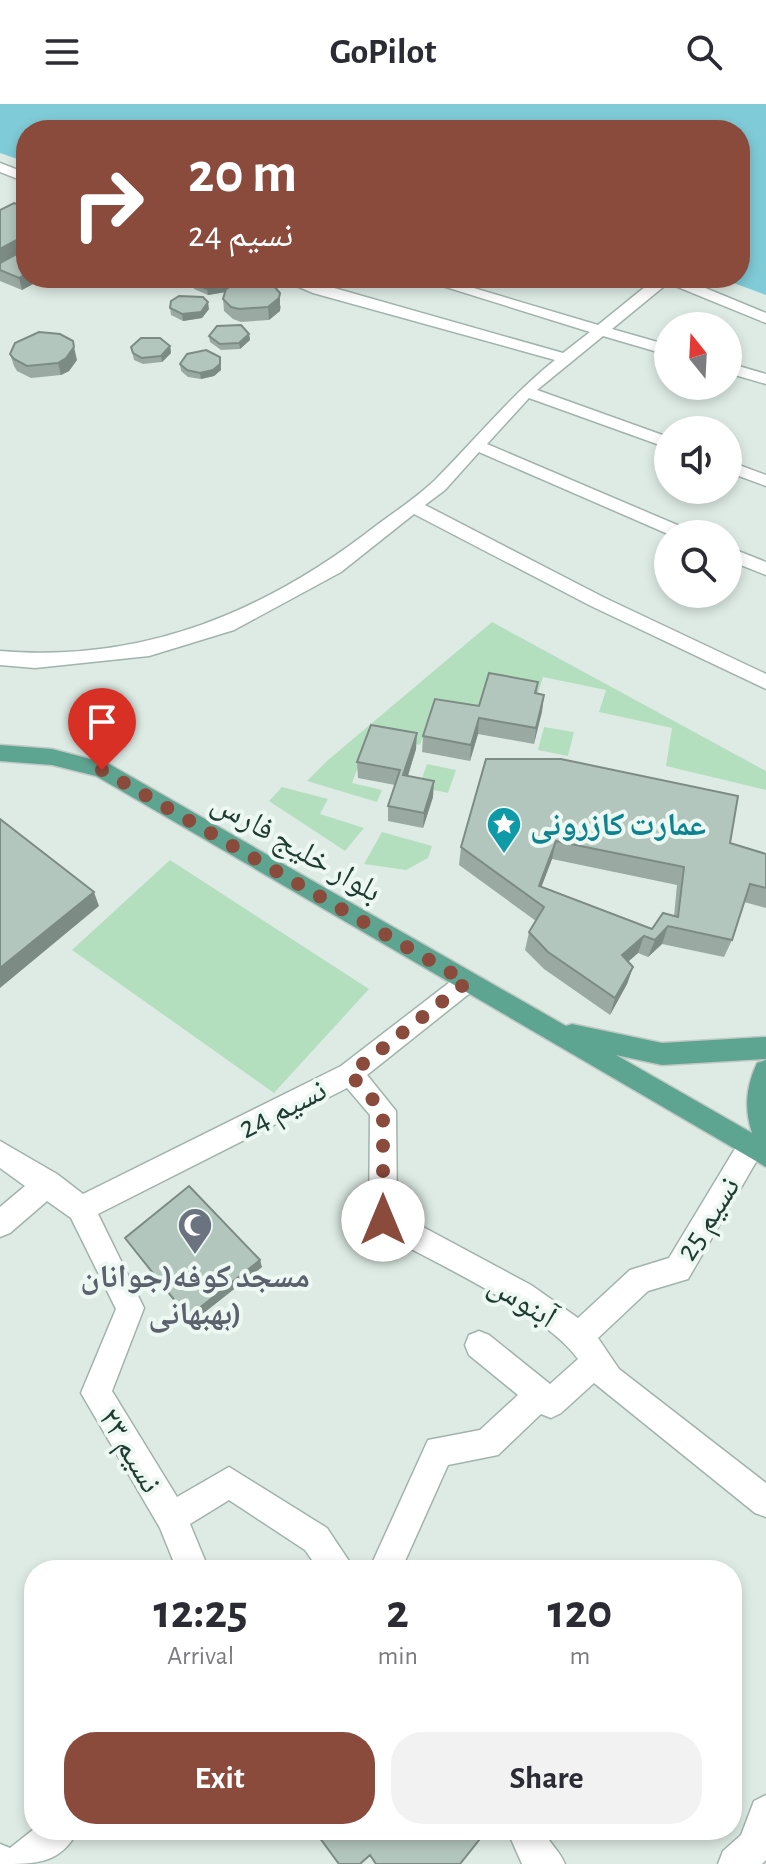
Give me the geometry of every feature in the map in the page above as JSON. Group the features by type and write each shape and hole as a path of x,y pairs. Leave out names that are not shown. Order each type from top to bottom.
{"main road":[{"name":"بلوار خلیج فارس","path":"0,753 52,757 102,770 550,1030 761,1146"},
{"path":"550,1030 662,1054 766,1048"},
{"path":"761,1146 758,1090 766,1071"}],"street":[{"path":"312,288 565,358"},
{"path":"457,288 654,346"},
{"path":"0,658 35,661 149,649 227,625 334,568 439,486 526,391 654,288"},
{"path":"692,288 766,318"},
{"path":"742,372 766,379"},
{"path":"526,391 654,438"},
{"path":"476,445 654,522"},
{"path":"742,472 766,481"},
{"path":"413,506 598,602 766,682"},
{"path":"742,559 766,569"},
{"name":"نسیم 24","path":"81,1209 350,1074 467,982"},
{"name":"آبنوس","path":"350,1074 383,1111 383,1220 521,1295 579,1336 609,1379 766,1502"},
{"name":"نسیم 25","path":"579,1336 640,1280 678,1269 761,1146"},
{"name":"نسیم ۲۳","path":"0,1153 48,1183 81,1209 130,1308 96,1393 172,1518"},
{"path":"0,1224 48,1183"},
{"path":"479,1345 551,1403 597,1361"},
{"path":"390,1560 439,1451 487,1444 540,1395"},
{"path":"189,1560 172,1518 229,1482 316,1539 332,1560"},
{"path":"736,1864 755,1846 766,1813"},
{"path":"19,1864 48,1840"},
{"path":"529,1840 536,1855 547,1864"}],"green space":[{"path":"492,622 766,771 766,790 666,766 672,728 599,712 606,690 543,677 538,693 486,686 475,718 432,710 420,745 370,735 352,783 382,790 377,802 307,781"},
{"path":"544,727 574,732 568,756 538,750"},
{"path":"427,764 456,770 448,793 419,787"},
{"path":"282,787 328,799 320,814 364,828 345,851 269,801"},
{"path":"382,832 432,846 428,858 406,870 364,864"},
{"path":"170,860 369,989 274,1093 72,950"}],"water":[{"path":"0,104 766,104 766,295 747,288 750,288 750,120 16,120 16,159 0,153"}],"building":[{"path":"16,204 16,240 0,249 0,210"},
{"path":"16,254 16,277 0,270 0,263"},
{"path":"276,288 280,293 279,298 268,307 239,309 231,307 223,299 226,289"},
{"path":"179,296 203,297 208,302 201,312 182,314 170,308 171,301"},
{"path":"241,325 249,334 239,343 220,344 209,336 217,326"},
{"path":"39,332 60,334 73,341 74,347 58,363 27,366 14,359 10,354 15,343"},
{"path":"141,338 160,338 170,346 161,356 142,358 133,353 131,347"},
{"path":"206,350 220,357 220,364 213,370 200,373 187,370 180,364 187,354"},
{"path":"489,673 538,682 535,693 544,695 536,728 479,718 471,745 423,736 435,699 479,706"},
{"path":"371,725 417,733 403,775 434,781 424,813 388,806 400,770 357,762"},
{"path":"486,759 561,759 738,796 730,843 766,854 766,888 750,884 732,940 668,926 655,940 644,936 622,955 633,967 615,998 548,952 529,932 544,907 461,847","holes":["556,841 684,867 678,917 663,913 652,929 539,886"]},
{"path":"0,819 94,892 0,968"},
{"name":"مسجد کوفه(جوانان بهبهانی)","path":"189,1186 260,1260 188,1317 125,1238"},
{"path":"321,1840 479,1840 460,1864 376,1864 370,1855 360,1864 339,1864"}],"place":[{"name":"عمارت کازرونی","path":"504,855"},
{"name":"مسجد کوفه(جوانان بهبهانی)","path":"195,1256"}],"route":[{"path":"102,770 467,982 350,1074 383,1111 383,1220"}]}
